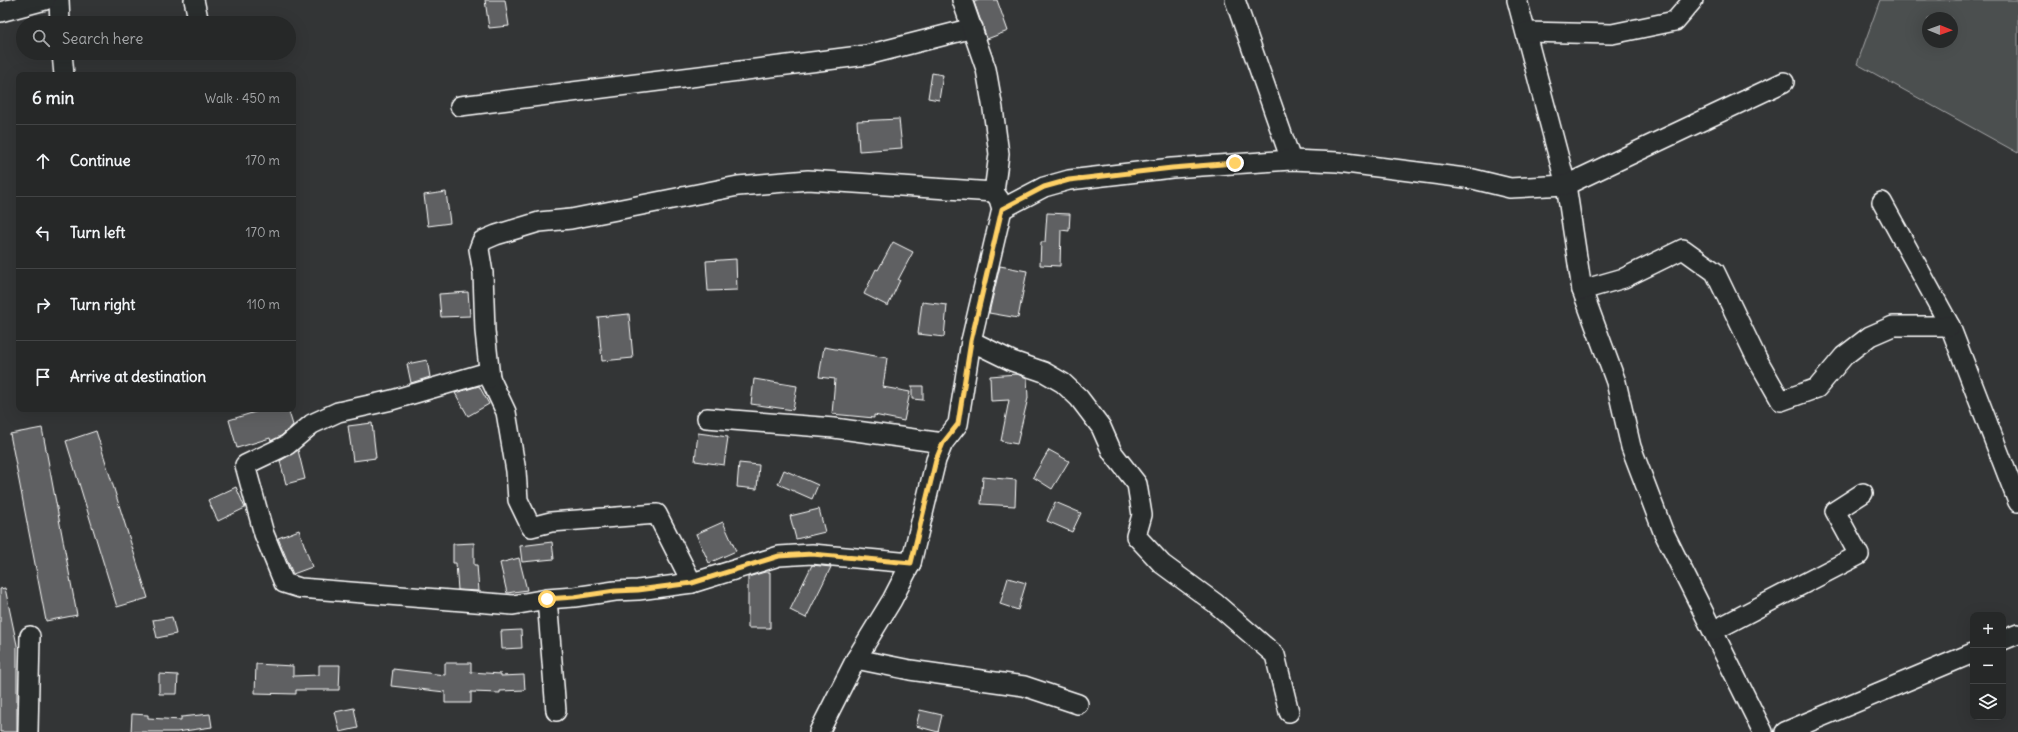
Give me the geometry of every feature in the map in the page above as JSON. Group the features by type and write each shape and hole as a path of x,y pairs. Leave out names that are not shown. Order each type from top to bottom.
{"street":[{"path":"0,12 45,0"},
{"path":"59,0 60,16"},
{"path":"194,0 197,16"},
{"path":"820,732 856,659 892,600 911,563 936,460 943,443 958,424 971,341 1002,209 999,199 994,192 999,154 986,68 962,0"},
{"path":"1235,0 1292,160"},
{"path":"1517,0 1566,185 1582,290 1616,382 1631,448 1658,517 1763,732"},
{"path":"1526,32 1612,34 1675,21 1693,0"},
{"path":"460,106 867,55 972,28"},
{"path":"63,60 64,72"},
{"path":"1002,209 1044,187 1069,180 1172,168 1292,160 1345,163 1473,180 1510,188 1566,185 1784,82"},
{"path":"692,583 657,514 551,522 531,527 518,500 516,471 506,412 490,378 485,331 484,273 479,249 482,242 496,235 539,222 571,219 738,186 808,180 994,192"},
{"path":"1882,202 1950,326 2018,502"},
{"path":"1582,290 1624,278 1683,249 1715,272 1756,357 1781,401 1817,388 1844,356 1870,336 1893,326 1950,326"},
{"path":"971,341 1012,361 1044,372 1062,383 1079,398 1102,427 1112,452 1137,484 1142,515 1136,536 1162,564 1215,603 1275,655 1289,712"},
{"path":"490,378 480,374 392,400 338,412 312,424 287,445 245,465 264,534 284,583 300,588 513,605 547,599 692,583 779,556 812,554 911,563"},
{"path":"707,418 834,428 943,443"},
{"path":"1713,631 1859,555 1836,511 1863,493"},
{"path":"547,599 556,712"},
{"path":"2006,639 2018,634"},
{"path":"28,732 30,636"},
{"path":"1786,732 1970,654"},
{"path":"856,659 910,670 1024,686 1078,704"}],"shaded area":[{"path":"1880,0 2018,0 2018,153 1857,64"}],"building":[{"path":"485,0 505,0 509,26 489,28"},
{"path":"979,0 997,0 1008,31 987,39 974,2"},
{"path":"932,73 943,75 939,100 928,98"},
{"path":"899,119 902,148 859,151 857,121"},
{"path":"446,192 450,223 428,226 424,195"},
{"path":"1047,213 1070,214 1069,231 1061,230 1060,266 1040,265 1041,242 1045,242"},
{"path":"893,242 913,252 898,280 900,280 888,306 864,294 876,269 878,270"},
{"path":"736,259 737,290 708,291 706,261"},
{"path":"1000,266 1027,271 1018,318 989,313"},
{"path":"468,292 470,316 441,317 439,294"},
{"path":"922,302 947,305 944,337 918,334"},
{"path":"629,314 633,358 602,361 598,317"},
{"path":"824,347 887,358 883,387 910,392 904,421 874,415 874,418 832,414 835,379 819,377"},
{"path":"427,360 430,377 411,383 407,364"},
{"path":"1017,374 1027,378 1028,398 1017,444 1001,441 1009,400 991,401 990,376"},
{"path":"754,379 797,386 793,410 751,404"},
{"path":"479,386 489,404 468,416 455,393"},
{"path":"912,386 923,386 923,400 912,399"},
{"path":"255,412 289,412 293,425 281,436 271,441 270,438 237,448 229,420"},
{"path":"372,423 376,458 353,461 348,426"},
{"path":"42,428 77,615 46,621 10,434"},
{"path":"96,431 148,598 117,607 66,441"},
{"path":"698,433 728,437 724,465 695,461"},
{"path":"298,450 305,479 286,484 280,461"},
{"path":"1049,450 1069,461 1052,489 1033,477"},
{"path":"739,463 759,465 757,489 737,487"},
{"path":"784,470 818,485 812,499 778,484"},
{"path":"983,477 1016,480 1015,506 981,504"},
{"path":"236,487 245,508 218,521 208,500"},
{"path":"1055,502 1081,513 1072,532 1047,521"},
{"path":"819,509 825,532 796,539 790,516"},
{"path":"723,522 736,551 709,563 696,534"},
{"path":"299,530 312,567 293,574 278,538"},
{"path":"552,542 554,559 522,562 520,546"},
{"path":"474,543 474,565 477,565 479,591 458,590 456,563 453,563 453,544"},
{"path":"519,558 527,590 507,593 500,563"},
{"path":"812,565 831,567 806,618 790,610"},
{"path":"770,572 770,628 748,628 748,577"},
{"path":"1008,578 1026,583 1018,610 1000,604"},
{"path":"5,588 17,645 17,732 0,732 0,589"},
{"path":"172,617 176,634 157,638 153,620"},
{"path":"521,630 522,648 502,649 501,631"},
{"path":"445,663 471,663 471,672 501,674 501,676 524,675 525,690 500,691 500,693 471,692 471,703 445,703 445,692 391,686 393,669 445,675"},
{"path":"256,664 293,666 293,676 319,675 319,665 340,665 339,690 296,690 296,694 255,693"},
{"path":"159,674 178,675 177,694 159,694"},
{"path":"354,708 358,728 340,732 335,712"},
{"path":"920,710 942,715 938,732 916,726"},
{"path":"132,714 148,715 148,718 181,720 181,717 210,714 212,727 177,732 131,732"}],"route":[{"path":"547,599 692,583 779,556 812,554 911,563 936,460 943,443 958,424 971,341 1002,209 1044,187 1069,180 1172,168 1235,163"}]}
